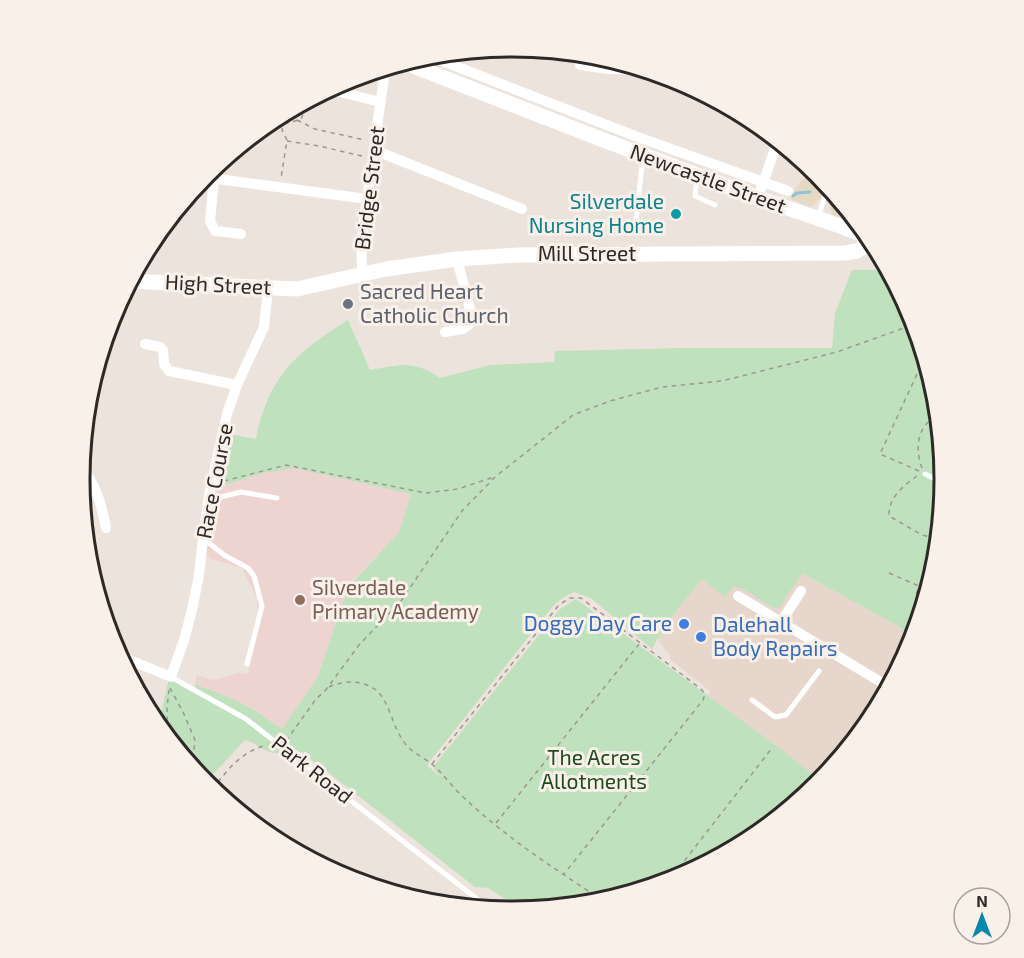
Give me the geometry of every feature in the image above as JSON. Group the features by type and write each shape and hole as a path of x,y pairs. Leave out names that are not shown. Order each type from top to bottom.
{"street":[{"name":"Newcastle Street","path":"440,64 459,76"},
{"path":"580,65 612,69"},
{"name":"Newcastle Street","path":"422,67 459,76 548,110 788,191"},
{"name":"Bridge Street","path":"363,274 362,255 367,199 384,77"},
{"name":"Bridge Street","path":"343,93 380,102"},
{"name":"Newcastle Street","path":"548,110 643,155 854,231"},
{"path":"758,198 775,149"},
{"path":"374,150 522,209"},
{"path":"216,179 367,199"},
{"path":"208,187 210,221 215,231 241,234"},
{"name":"Mill Street","path":"306,288 363,274 457,259 518,255 845,253 857,252 865,248"},
{"path":"445,332 464,329 473,321 457,259"},
{"name":"High Street","path":"140,281 306,288"},
{"name":"Race Course","path":"171,677 192,610 208,500 227,414 237,385 264,327 268,288"},
{"path":"146,344 160,347 164,364 169,371 237,385"},
{"path":"90,478 101,504 106,528"},
{"path":"781,622 801,591"},
{"path":"738,596 881,682"},
{"name":"Park Road","path":"135,668 171,677"}],"lane":[{"path":"635,229 643,155"},
{"path":"697,176 695,196 715,205"},
{"path":"818,219 825,196"},
{"path":"925,474 934,478"},
{"path":"208,500 241,492 277,498"},
{"path":"203,538 224,555 248,568 254,576 262,606 247,664"},
{"path":"752,700 775,717 786,715 819,671"},
{"name":"Park Road","path":"171,677 246,719 478,899"}],"path":[{"path":"287,123 297,120 305,112"},
{"path":"297,120 315,129 360,140 374,150"},
{"path":"280,188 287,141 282,130 283,125"},
{"path":"287,141 374,150"},
{"path":"325,691 359,645 401,601 462,511 495,477 573,415 610,400 662,387 722,381 837,352 906,327"},
{"path":"920,369 880,454 925,474"},
{"path":"925,474 918,454 919,442 923,428 930,421"},
{"path":"211,484 286,465 426,493 458,489 495,477"},
{"path":"925,474 909,481 896,494 889,510 889,516 922,535 930,537"},
{"path":"889,573 919,586"},
{"path":"916,594 922,581"},
{"path":"432,764 558,606 569,598 581,598 702,689 705,694 703,700 564,874"},
{"path":"495,824 639,643"},
{"path":"219,781 235,762 250,750 279,744 316,699 330,687 340,683 357,682 375,689 384,698 399,736 410,749 432,764 461,795 525,848 592,893"},
{"path":"169,724 167,708 170,687 195,740 193,755"},
{"path":"681,865 772,748"}],"shaded area":[{"path":"805,177 844,218 833,215 828,202 819,199 811,207 790,199"},
{"name":"Silverdale Primary Academy","path":"293,468 411,494 399,532 352,582 318,676 282,730 254,709 195,684 197,675 213,680 239,673 248,674 260,625 257,598 242,568 210,559 206,552 217,488 260,474"},
{"path":"802,573 906,630 890,666 863,713 847,736 812,775 708,696 710,691 670,659 670,655 658,640 658,635 665,625 702,579 725,596 734,586 745,590 773,608"}],"green space":[{"name":"The Acres Allotments","path":"852,270 878,270 902,318 920,370 933,451 933,507 926,561 906,630 802,573 780,607 773,608 745,590 734,586 725,597 702,579 665,625 652,649 591,598 574,592 553,606 427,765 441,778 433,767 559,610 576,599 813,774 769,814 723,844 673,869 621,887 567,897 508,901 488,888 475,887 302,752 272,753 245,740 212,775 177,736 161,713 169,678 197,695 195,684 237,701 255,710 282,729 318,676 343,602 353,582 399,532 411,494 293,468 260,474 225,485 220,480 228,434 256,439 269,398 287,368 299,355 348,320 370,370 406,365 421,368 440,378 490,365 554,362 555,351 832,348 835,313"}],"waterway":[{"path":"793,196 797,193 810,192"}],"place":[{"name":"Silverdale Nursing Home","path":"676,214"},
{"name":"Sacred Heart Catholic Church","path":"348,304"},
{"name":"Silverdale Primary Academy","path":"300,600"},
{"name":"Doggy Day Care","path":"684,624"},
{"name":"Dalehall Body Repairs","path":"701,637"}]}
